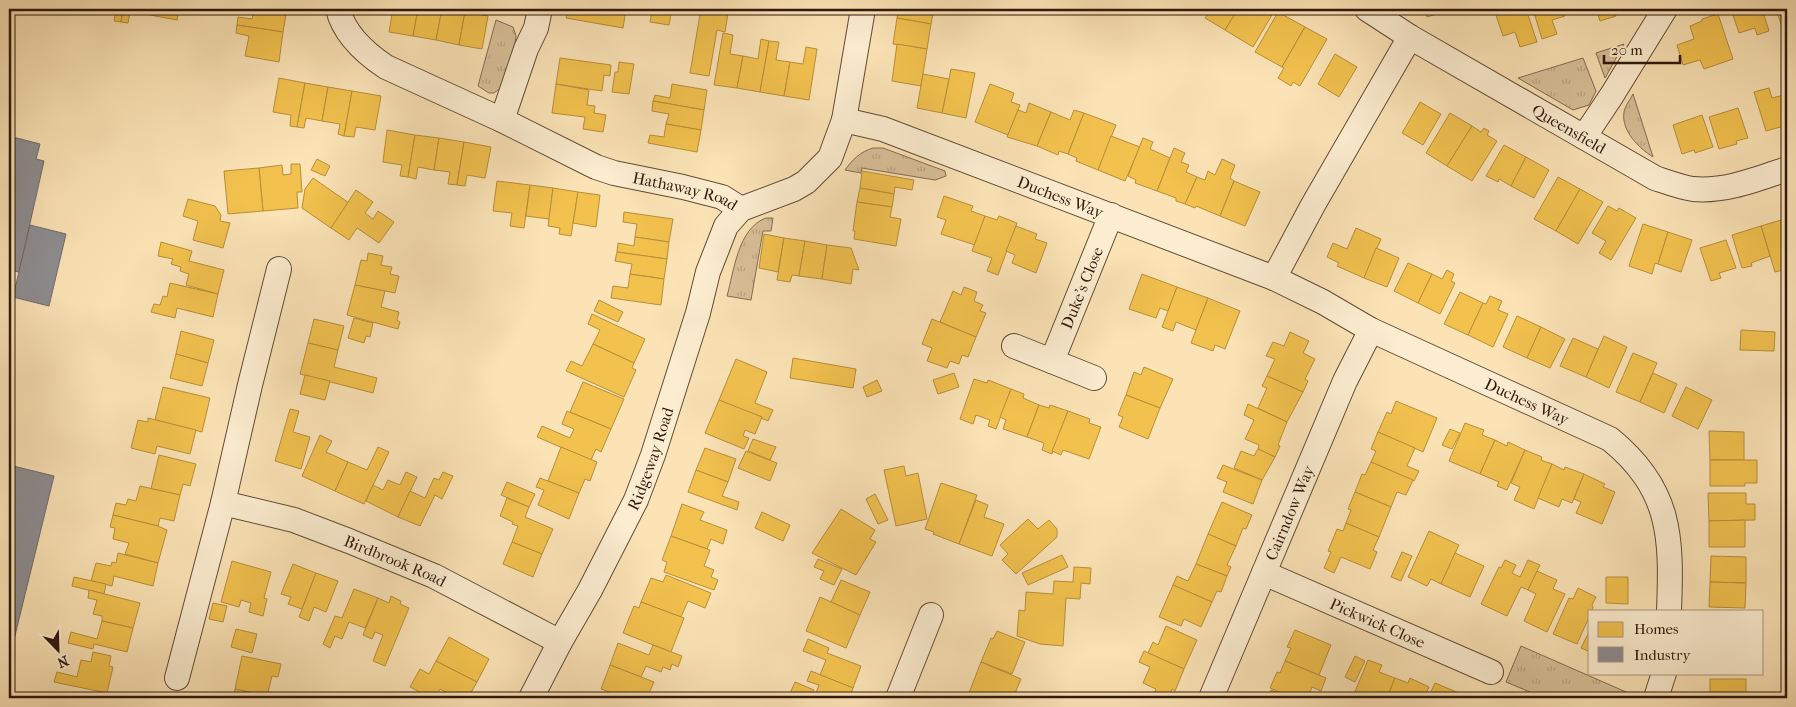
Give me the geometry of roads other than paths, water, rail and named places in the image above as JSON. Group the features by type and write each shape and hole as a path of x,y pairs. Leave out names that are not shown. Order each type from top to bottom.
{"street":[{"name":"Hathaway Road","path":"338,9 343,22 355,41 374,60 386,67 502,120 596,167 614,173 683,186 722,196 741,209 794,189 806,182 830,158 844,120 863,9"},
{"path":"502,120 526,49 536,28 540,9"},
{"name":"Queensfield","path":"1366,9 1410,37 1655,178 1692,189 1710,189 1735,185 1787,169"},
{"path":"1584,137 1665,9"},
{"path":"1274,278 1313,205 1410,37"},
{"name":"Duchess Way","path":"844,120 883,129 1274,278 1323,302 1371,330 1610,439 1624,450 1648,479 1664,513 1668,538 1670,576 1669,610"},
{"name":"Ridgeway Road","path":"532,698 636,500 653,455 698,312 708,272 722,233 741,209"},
{"name":"Duke's Close","path":"1052,361 1110,215"},
{"path":"177,678 223,503 279,270"},
{"name":"Cairndow Way","path":"1211,698 1345,381 1371,330"},
{"path":"1014,346 1094,378"},
{"name":"Birdbrook Road","path":"223,503 294,520 434,576 560,642"},
{"name":"Pickwick Close","path":"1264,573 1491,672"},
{"path":"898,698 931,615"},
{"path":"1656,698 1664,674"}]}
